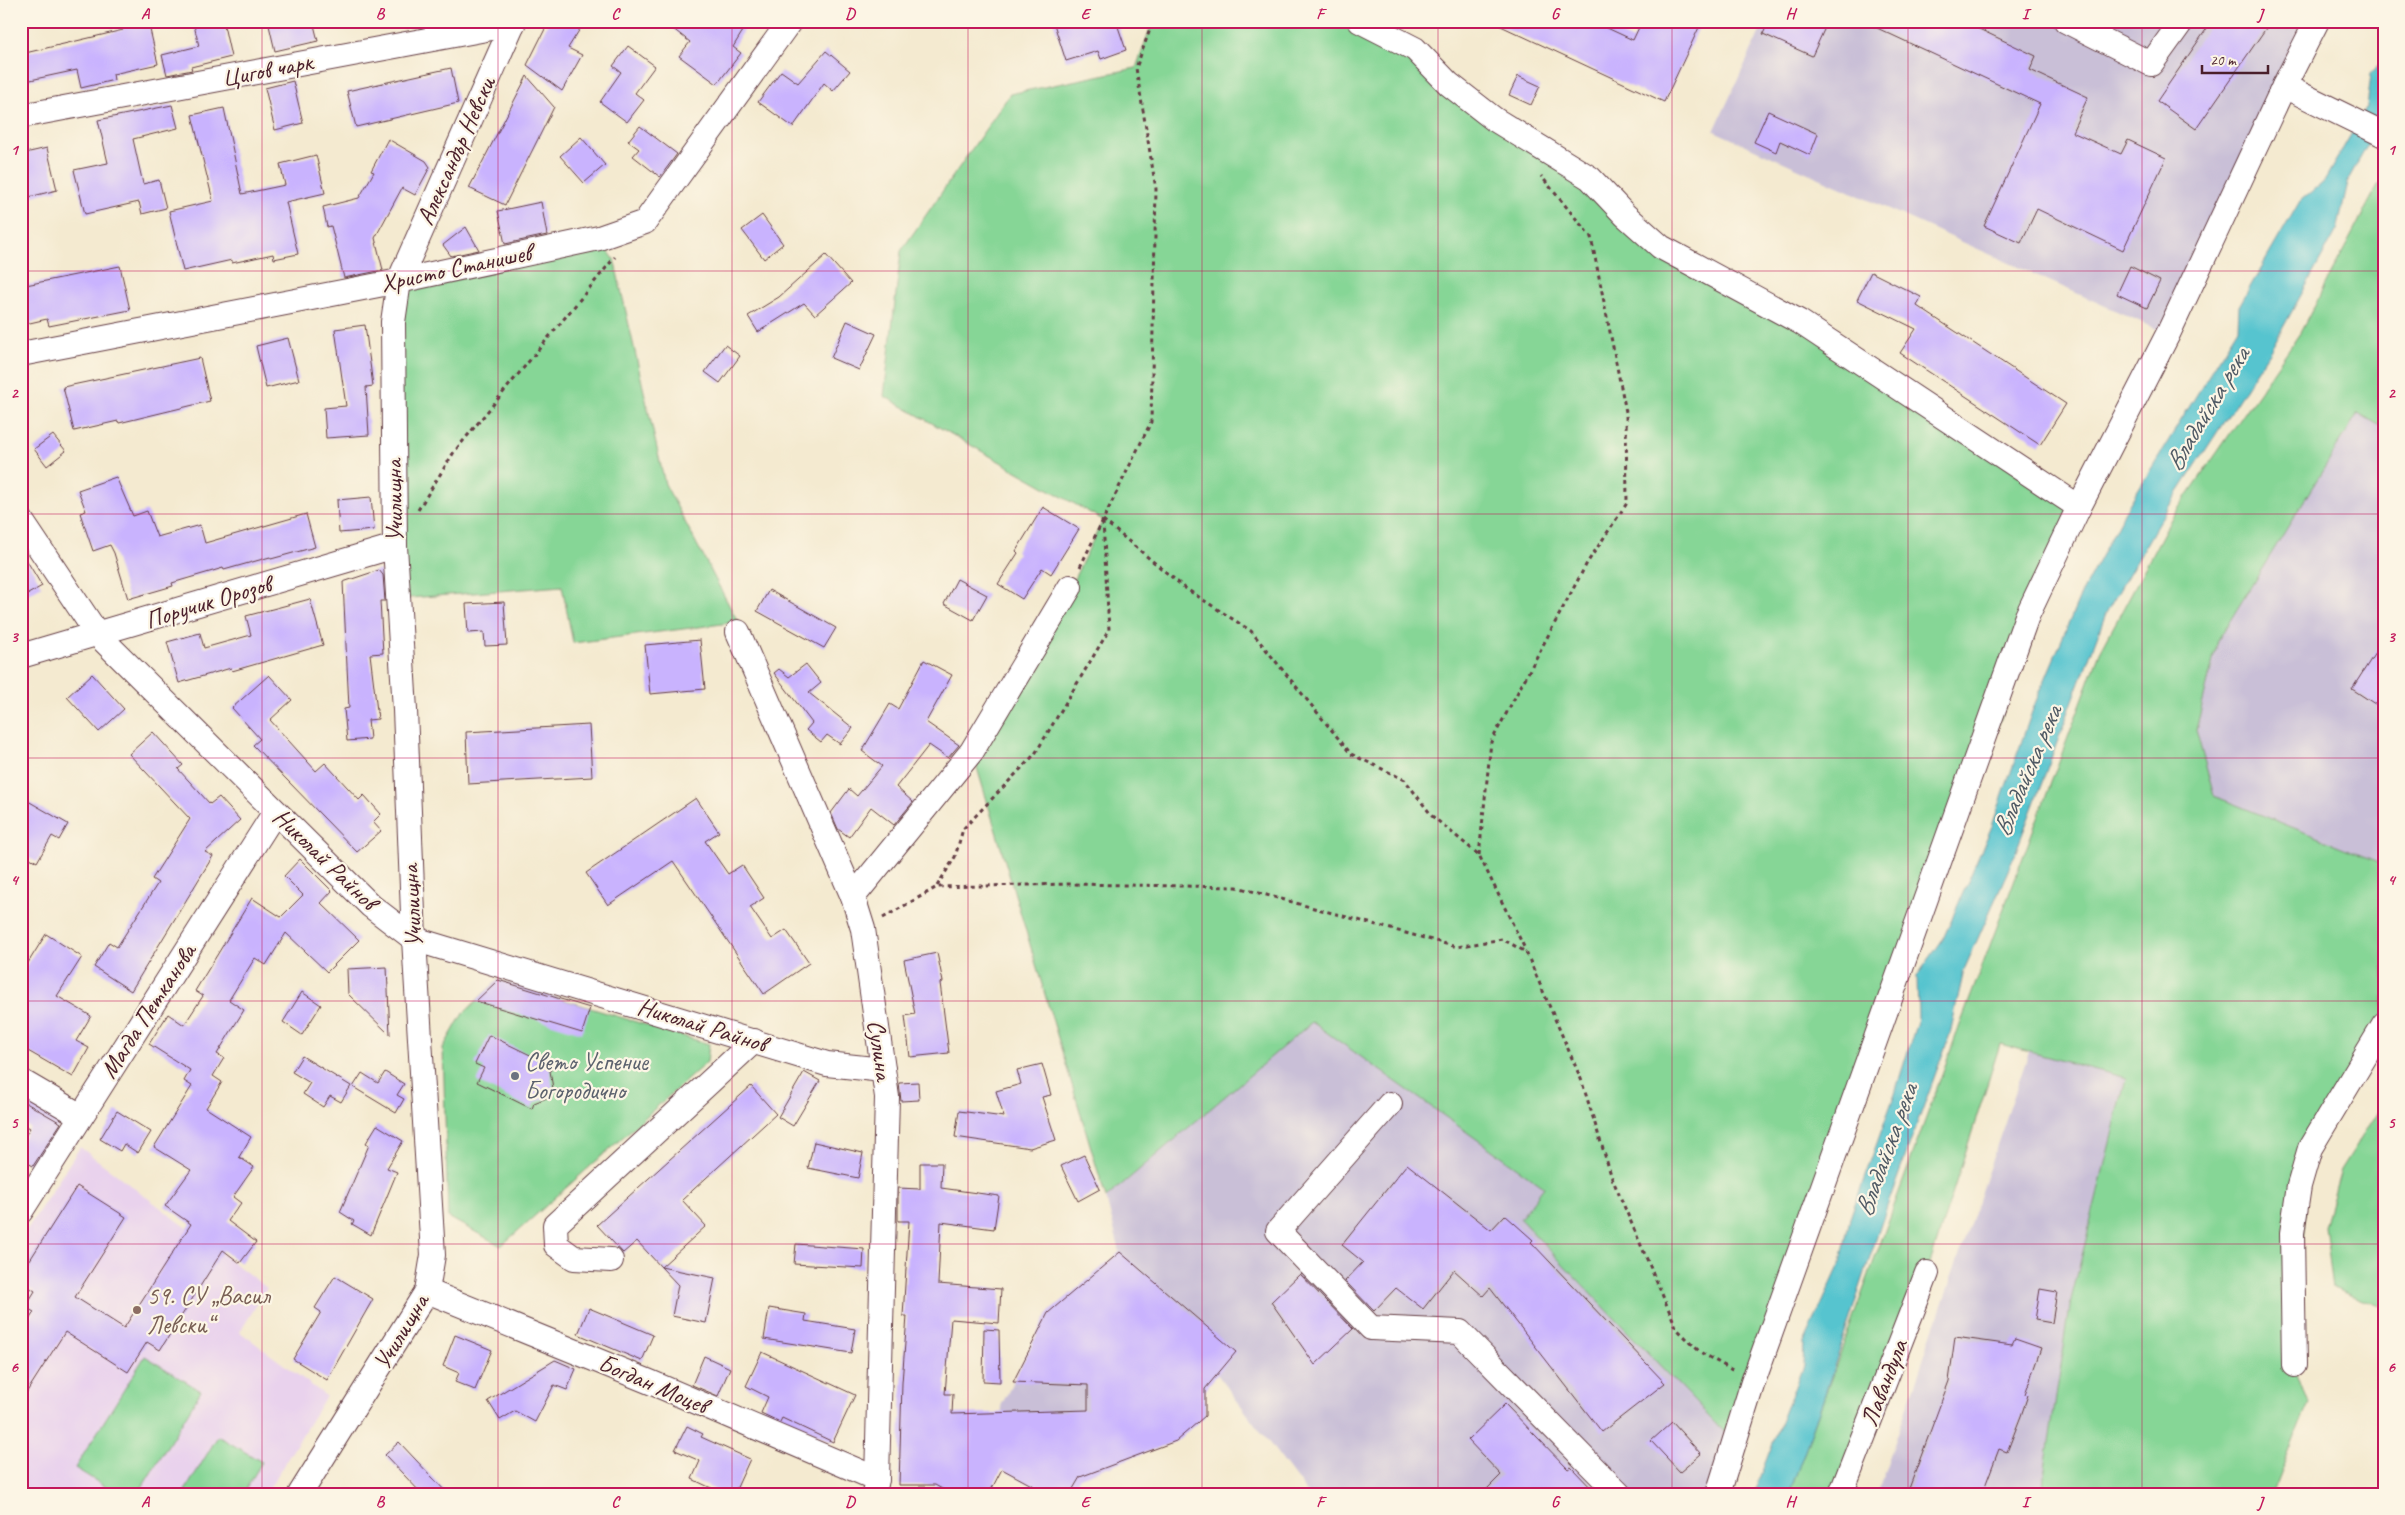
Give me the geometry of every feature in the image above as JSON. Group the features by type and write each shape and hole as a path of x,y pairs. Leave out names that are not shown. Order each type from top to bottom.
{"street":[{"name":"Христо Станишев","path":"21,354 399,280 599,238 645,222 790,21"},
{"path":"1360,21 1415,49 1449,84 1494,119 1590,178 1625,215 1661,247 1800,322 2079,507"},
{"path":"2066,21 2151,64 2182,21"},
{"path":"1718,1494 1753,1382 2026,616 2079,507 2168,334 2284,86 2317,21"},
{"name":"Александър Невски","path":"399,280 513,22"},
{"name":"Цигов чарк","path":"21,116 513,22"},
{"path":"2284,86 2384,135"},
{"name":"Училищна","path":"300,1494 427,1291 433,1255 414,938 405,710 395,546 393,322 399,280"},
{"name":"Николай Райнов","path":"21,520 98,635 371,906 414,938 827,1064 883,1070"},
{"name":"Поручик Орозов","path":"21,656 98,635 395,546"},
{"path":"854,897 972,752 1070,587"},
{"name":"Сулина","path":"738,632 854,897 863,929 887,1097 875,1487"},
{"name":"Магда Петканова","path":"21,1211 275,812"},
{"path":"2294,1365 2292,1233 2299,1186 2310,1148 2384,1025"},
{"path":"611,1260 574,1258 556,1245 555,1225 754,1041"},
{"path":"21,1081 81,1116"},
{"path":"1390,1104 1278,1231 1371,1328 1460,1332 1619,1494"},
{"name":"Лавандула","path":"1841,1494 1927,1273"},
{"name":"Богдан Моцев","path":"427,1291 650,1382 875,1487"}],"path":[{"path":"1070,587 1150,422 1156,189 1136,68 1153,21"},
{"path":"1479,855 1490,742 1587,563 1626,503 1626,412 1591,237 1536,170"},
{"path":"414,515 454,452 620,251"},
{"path":"1103,520 1186,588 1251,631 1351,754 1405,780 1432,816 1479,855 1526,952 1581,1080 1612,1178 1677,1329 1700,1352 1753,1382"},
{"path":"937,887 955,857 963,829 1035,754 1109,630 1103,520"},
{"path":"863,929 937,887 1071,884 1237,887 1457,948 1502,939 1526,952"}],"shaded area":[{"path":"1765,21 2317,21 2168,334 1714,131"},
{"path":"2358,412 2384,428 2384,864 2214,796 2196,730 2218,640"},
{"path":"1312,1021 1544,1187 1520,1219 1734,1443 1718,1494 1308,1494 1217,1374 1205,1389 1205,1416 1176,1441 1080,1477 1042,1465 1008,1445 1001,1406 1048,1313 1120,1252 1106,1198"},
{"path":"2029,1052 2126,1077 2071,1300 2044,1475 2043,1494 1877,1494"},
{"name":"59. СУ „Васил Левски“","path":"80,1147 267,1288 240,1332 326,1396 266,1494 21,1494 21,1239"}],"green space":[{"path":"1153,21 1360,21 1625,215 2079,507 1734,1443 1520,1219 1544,1187 1312,1022 1106,1198 972,751 1070,587 1103,520 884,396 901,251 1010,94 1136,68"},
{"path":"2384,184 2384,428 2358,413 2218,640 2196,730 2214,796 2384,864 2384,1025 2310,1148 2294,1365 2308,1403 2272,1494 2043,1494 2044,1475 2071,1300 2126,1078 2000,1044 1927,1273 1841,1494 1789,1494 1957,1033 2100,652 2171,519 2300,333 2378,185"},
{"path":"599,238 614,259 665,484 738,622 573,643 562,586 397,599 399,281"},
{"path":"498,980 709,1044 707,1062 501,1246 448,1217 443,1048 462,1015"},
{"path":"2384,1102 2384,1308 2333,1288 2325,1226 2341,1170"},
{"path":"145,1356 201,1391 138,1494 117,1494 75,1468"},
{"path":"218,1436 262,1462 243,1494 183,1494"}],"water":[{"name":"Владайска река","path":"2384,58 2384,116 2349,178 2337,230 2270,351 2162,517 2106,613 2013,859 1964,970 1950,1034 1885,1212 1823,1400 1789,1494 1753,1494 1803,1366 1804,1343 1841,1262 1850,1218 1895,1093 1918,1018 1917,976 1943,939 1992,826 2034,706 2081,594 2125,511 2238,328 2239,306 2300,201 2324,181 2367,107 2371,74"}],"building":[{"path":"133,21 148,21 158,64 113,74 114,80 81,88 77,70 21,82 21,54 123,30 121,24"},
{"path":"193,21 223,21 231,57 191,67 192,70 167,75 162,55 199,46"},
{"path":"268,21 313,21 318,41 275,51"},
{"path":"549,21 585,21 568,48 582,55 562,91 527,65"},
{"path":"663,21 749,21 733,47 741,53 717,84 679,56 690,42"},
{"path":"1053,21 1116,21 1126,50 1101,59 1098,51 1066,61"},
{"path":"1490,21 1592,21 1633,40 1642,21 1702,21 1664,102"},
{"path":"1769,21 1828,21 1812,56 1763,34"},
{"path":"1862,21 1981,21 1977,28 2036,56 2030,70 2088,97 2072,132 2121,154 2128,140 2166,158 2123,250 2037,209 2021,243 1984,226 2040,104"},
{"path":"2212,21 2271,21 2196,129 2157,101"},
{"path":"628,46 655,66 635,93 644,100 627,122 600,102 621,72 613,66"},
{"path":"826,51 850,71 833,91 824,83 793,127 758,102 781,71 798,83"},
{"path":"451,68 458,103 356,127 347,91"},
{"path":"527,76 554,107 505,205 469,188"},
{"path":"1518,76 1540,86 1531,105 1509,95"},
{"path":"293,81 303,123 275,130 265,88"},
{"path":"172,105 178,128 133,139 143,184 159,180 166,208 142,214 139,202 85,214 74,170 108,163 98,120"},
{"path":"224,108 242,194 285,185 280,164 316,155 325,193 286,202 298,254 274,259 273,254 232,263 232,260 183,271 169,211 213,201 192,115"},
{"path":"1768,111 1818,134 1810,155 1780,141 1776,152 1754,142"},
{"path":"640,126 677,154 660,177 633,156 639,149 628,141"},
{"path":"581,137 605,165 584,183 560,156"},
{"path":"388,139 426,161 430,167 415,195 402,188 375,238 383,270 344,278 331,226 327,227 323,207 359,198 374,172 371,171"},
{"path":"47,148 57,190 21,199 21,154"},
{"path":"541,202 547,235 505,244 498,211"},
{"path":"762,215 783,244 764,259 742,230"},
{"path":"466,227 479,250 451,256 443,245"},
{"path":"826,255 851,283 815,315 804,303 758,332 748,316 779,297"},
{"path":"120,266 130,310 49,326 47,319 21,325 21,286"},
{"path":"2130,266 2160,281 2147,308 2117,294"},
{"path":"1871,272 1921,297 1917,306 2066,404 2040,445 1900,353 1916,329 1857,300"},
{"path":"847,321 876,334 859,370 831,358"},
{"path":"365,325 373,386 366,387 369,435 326,438 324,408 346,406 335,329"},
{"path":"288,338 299,380 266,388 256,346"},
{"path":"725,345 740,356 720,383 705,372"},
{"path":"200,358 210,401 119,423 118,421 74,431 63,387"},
{"path":"53,435 66,451 47,466 34,449"},
{"path":"116,477 133,516 147,511 157,537 200,525 205,543 306,514 315,547 224,570 223,568 172,583 173,586 128,599 110,545 93,551 80,513 86,511 78,490"},
{"path":"371,497 374,530 339,533 337,500"},
{"path":"1043,507 1079,529 1051,574 1042,568 1022,599 998,584 1018,553 1016,551"},
{"path":"21,551 42,586 21,598"},
{"path":"379,570 383,575 385,601 380,601 383,653 370,654 378,719 368,720 370,739 347,741 344,709 349,708 343,582"},
{"path":"957,579 987,595 973,620 944,604"},
{"path":"769,590 836,628 824,648 757,611"},
{"path":"310,599 323,645 232,671 231,668 179,683 167,642 200,633 204,648 251,635 246,616"},
{"path":"504,602 507,645 485,646 484,632 468,633 466,604"},
{"path":"2384,639 2384,710 2352,689"},
{"path":"700,640 705,689 650,694 645,645"},
{"path":"924,660 952,675 926,722 959,745 948,758 929,745 896,787 913,802 894,825 871,807 849,837 838,829 831,813 849,789 857,796 882,766 862,751 890,704 898,709"},
{"path":"806,664 821,683 809,693 853,728 840,744 827,735 821,742 806,730 812,723 774,673 779,669 789,677"},
{"path":"92,674 124,709 99,732 67,697"},
{"path":"269,675 292,700 270,720 316,771 325,763 359,800 364,795 381,814 373,822 381,831 357,852 253,745 260,739 232,708"},
{"path":"589,725 592,777 468,784 466,732"},
{"path":"153,732 183,765 178,769 210,804 219,797 240,820 205,852 213,856 131,991 94,967 109,942 117,947 158,883 152,879 190,819 129,754"},
{"path":"21,797 68,824 59,840 52,836 37,862 21,853"},
{"path":"696,798 719,832 705,841 728,874 742,865 764,898 750,907 772,939 786,930 809,963 764,994 673,861 608,905 586,873"},
{"path":"300,859 332,891 321,903 359,940 327,972 286,933 266,965 255,958 229,1000 244,1010 217,1054 224,1058 213,1076 222,1082 206,1108 251,1137 239,1157 254,1167 233,1197 241,1203 228,1221 256,1242 240,1263 223,1250 160,1350 147,1342 128,1372 65,1332 21,1401 21,1333 34,1312 25,1307 35,1291 21,1282 21,1274 77,1186 126,1217 75,1297 124,1328 191,1224 165,1206 191,1170 154,1147 192,1086 184,1081 190,1070 149,1044 168,1014 184,1025 203,996 195,991 252,898 281,917 303,895 284,876"},
{"path":"46,934 82,957 57,996 91,1016 76,1041 89,1048 73,1077 21,1047 21,974"},
{"path":"937,953 943,982 940,983 949,1053 910,1057 905,1016 915,1014 904,960"},
{"path":"387,967 390,1035 348,994 347,969"},
{"path":"498,980 590,1008 582,1033 476,1001"},
{"path":"302,992 321,1005 302,1035 283,1022"},
{"name":"Свето Успение Богородично","path":"489,1035 553,1066 550,1071 553,1088 549,1097 534,1103 532,1109 477,1082 484,1068 475,1064"},
{"path":"302,1056 351,1086 341,1102 330,1096 323,1107 303,1094 310,1083 292,1072"},
{"path":"1042,1064 1051,1095 1042,1097 1056,1140 1030,1148 955,1137 959,1111 1004,1117 996,1091 1021,1084 1017,1070"},
{"path":"385,1072 404,1084 397,1095 404,1099 396,1113 353,1087 362,1073 378,1083"},
{"path":"804,1072 820,1081 793,1126 778,1117"},
{"path":"918,1082 919,1100 901,1101 899,1083"},
{"path":"751,1086 776,1114 682,1200 706,1226 661,1267 637,1241 623,1253 597,1225"},
{"path":"21,1100 61,1123 33,1166 21,1159 21,1142 30,1128 21,1123"},
{"path":"117,1111 151,1132 138,1153 124,1144 120,1151 100,1139"},
{"path":"377,1125 403,1141 387,1168 397,1172 371,1235 352,1224 354,1221 340,1212 369,1145 366,1143"},
{"path":"814,1142 863,1153 858,1178 808,1168"},
{"path":"1084,1155 1100,1189 1078,1201 1061,1166"},
{"path":"920,1163 942,1163 941,1188 999,1196 994,1229 941,1222 938,1284 1001,1289 999,1323 951,1319 945,1394 953,1394 952,1414 1088,1410 1088,1385 1013,1382 1048,1313 1120,1252 1236,1352 1205,1389 1205,1416 1176,1441 1080,1477 1070,1494 1048,1494 1002,1469 989,1494 951,1494 935,1485 899,1485 902,1383 907,1316 903,1316 909,1221 898,1221 898,1188 920,1189"},
{"path":"1407,1164 1491,1230 1505,1215 1533,1240 1531,1242 1665,1383 1602,1432 1490,1288 1483,1296 1454,1270 1423,1309 1396,1288 1374,1311 1345,1281 1363,1262 1342,1245"},
{"path":"796,1244 864,1249 863,1268 794,1264"},
{"path":"661,1267 715,1278 706,1323 672,1316 678,1285"},
{"path":"1300,1274 1353,1329 1315,1365 1271,1302"},
{"path":"335,1276 373,1299 327,1380 293,1359 321,1312 315,1308"},
{"path":"2040,1289 2057,1292 2052,1323 2035,1320"},
{"path":"589,1308 653,1335 642,1361 578,1334"},
{"path":"769,1308 806,1314 805,1321 855,1329 851,1353 764,1339"},
{"path":"984,1329 999,1330 1000,1382 983,1381"},
{"path":"455,1335 492,1350 475,1390 455,1382 459,1373 443,1366"},
{"path":"1955,1337 2012,1345 2015,1339 2041,1348 2025,1394 2028,1395 2007,1452 1999,1449 1982,1494 1907,1494 1949,1381"},
{"path":"762,1352 855,1395 833,1442 782,1418 780,1422 761,1413 768,1397 746,1386"},
{"path":"704,1356 730,1368 718,1396 692,1385"},
{"path":"555,1360 576,1369 567,1390 554,1385 535,1422 515,1411 500,1420 488,1401"},
{"path":"1505,1404 1568,1469 1571,1467 1597,1494 1482,1494 1501,1475 1468,1440"},
{"path":"1672,1422 1701,1454 1680,1472 1651,1441"},
{"path":"687,1426 703,1434 701,1437 750,1459 734,1494 724,1494 692,1479 700,1461 675,1450"},
{"path":"399,1442 448,1494 422,1494 385,1455"}],"place":[{"name":"Свето Успение Богородично","path":"515,1076"},
{"name":"59. СУ „Васил Левски“","path":"137,1310"}]}
